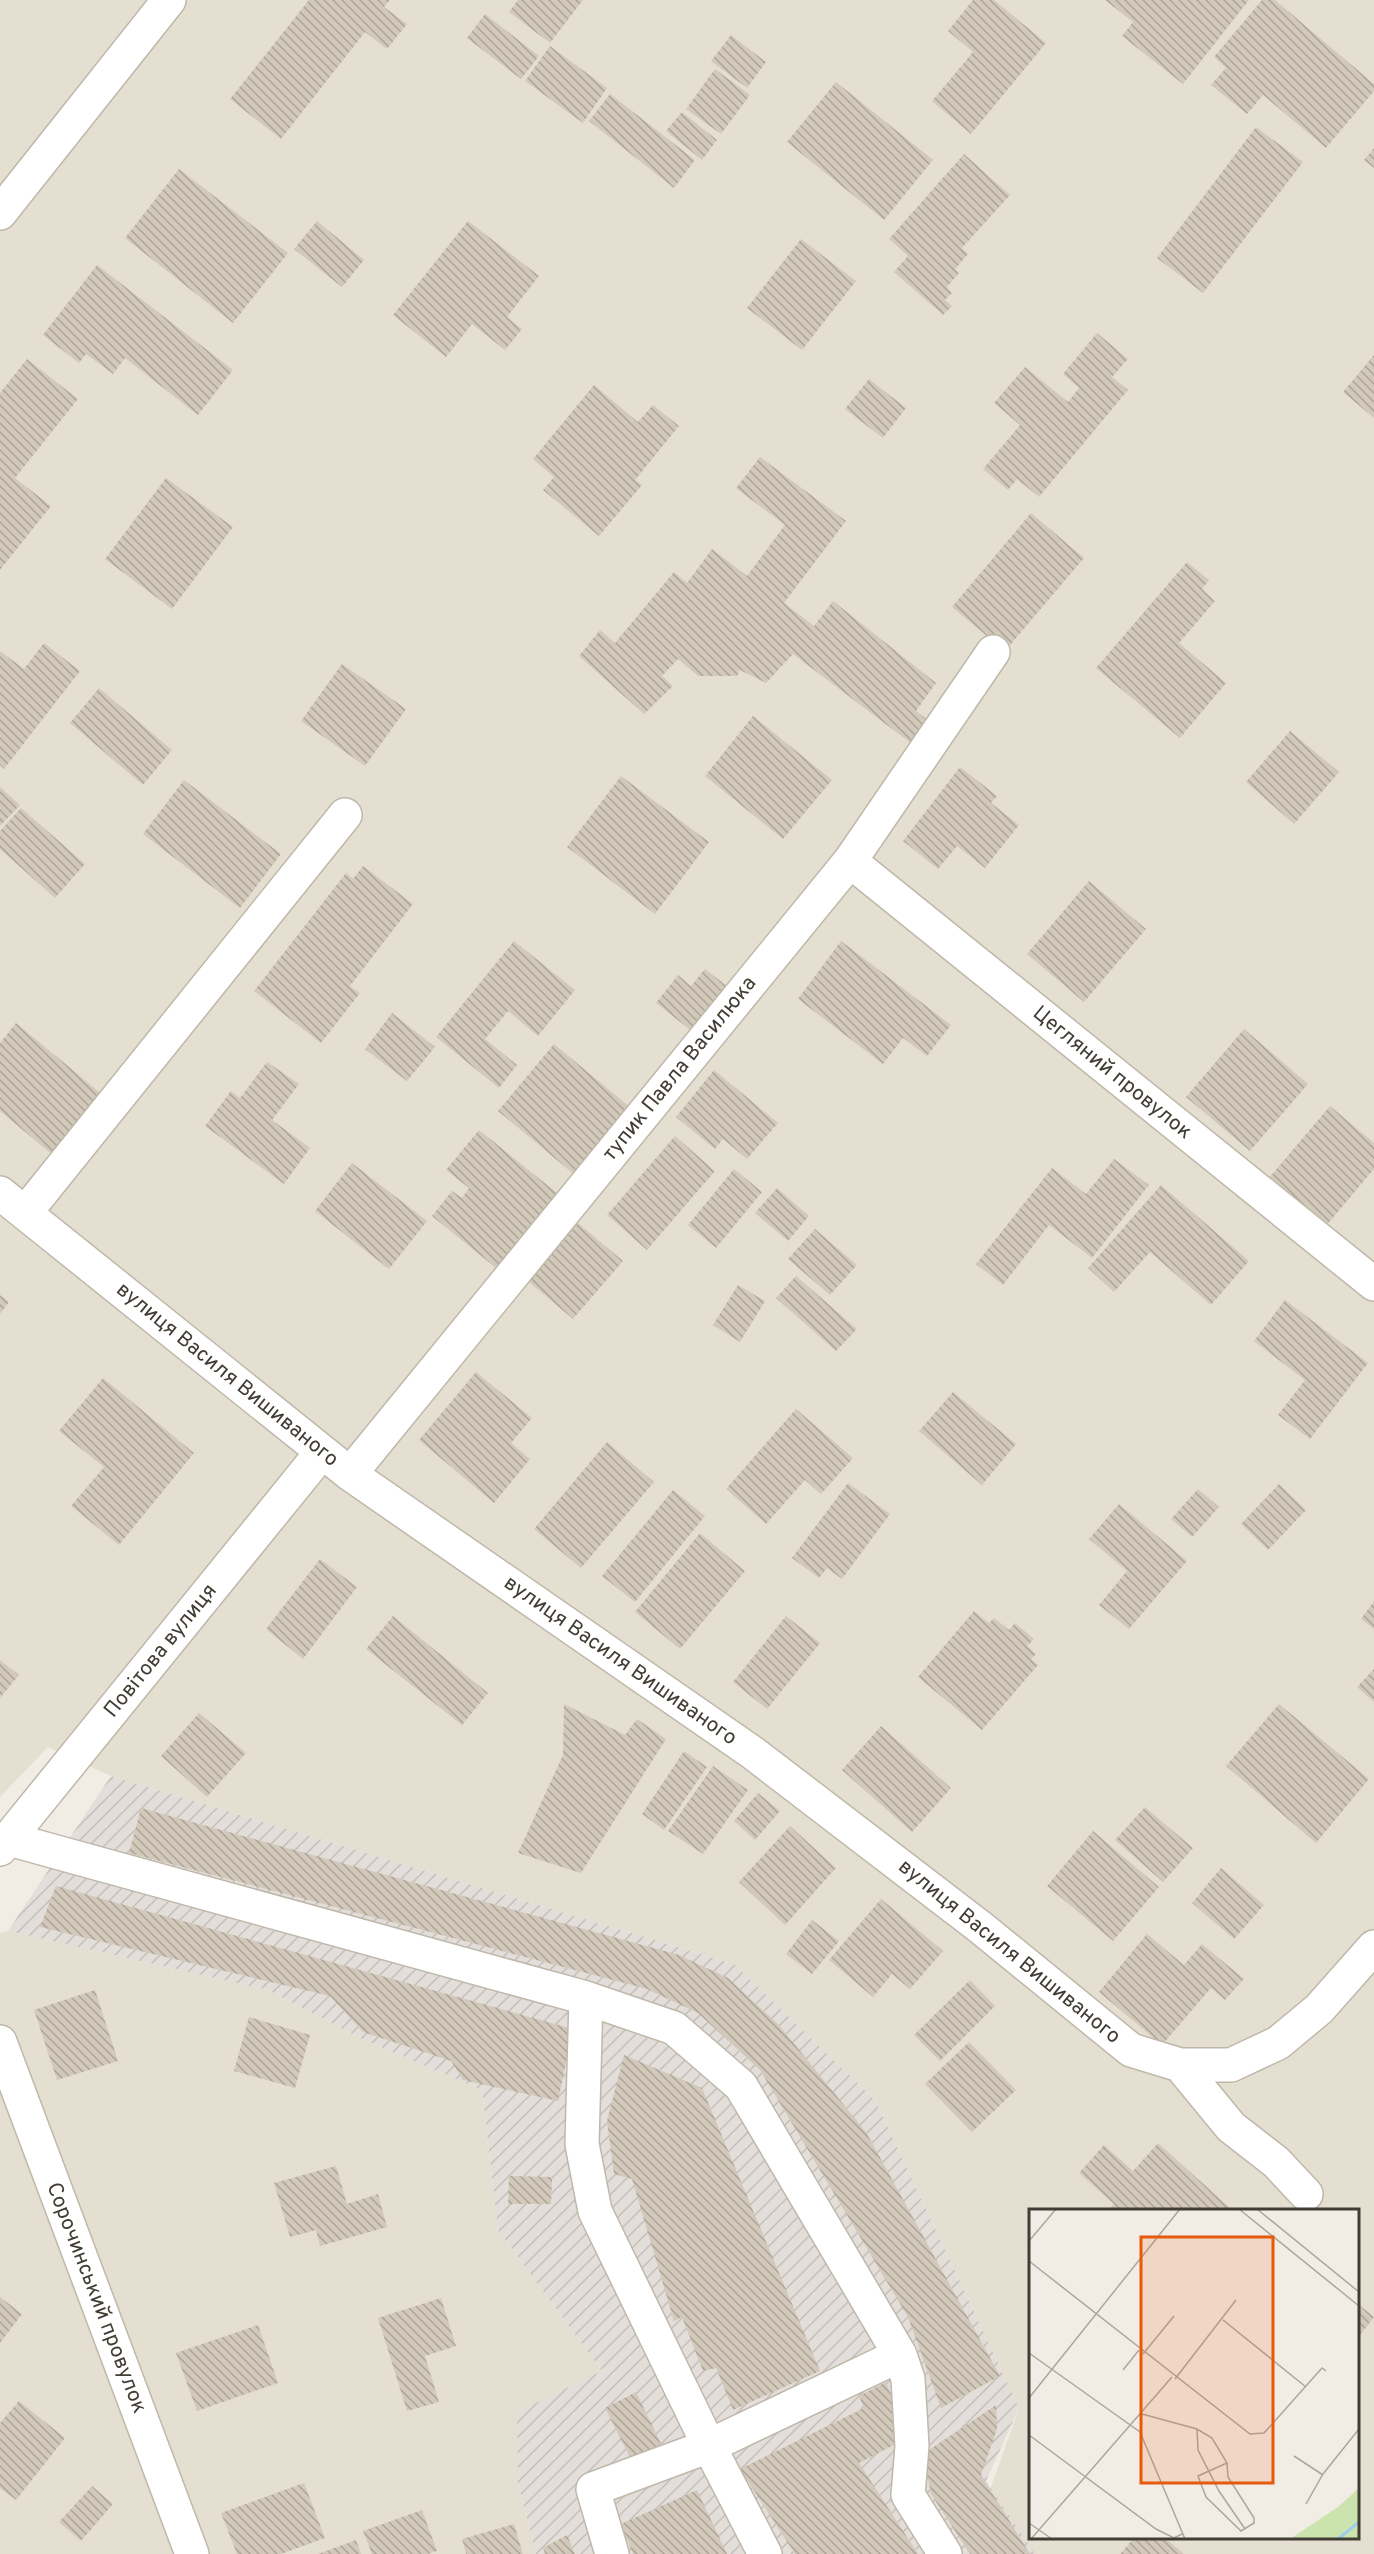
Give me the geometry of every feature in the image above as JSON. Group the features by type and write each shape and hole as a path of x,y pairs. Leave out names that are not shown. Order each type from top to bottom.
{"street":[{"path":"0,213 169,0"},
{"name":"тупик Павла Василюка","path":"350,1474 850,861 993,652"},
{"name":"вулиця Василя Вишиваного","path":"345,815 12,1203 350,1474 753,1753 980,1927 1131,2050 1180,2065 1231,2065 1278,2043 1303,2023 1319,2009 1374,1947"},
{"name":"Цегляний провулок","path":"850,861 1374,1284"},
{"name":"Повітова вулиця","path":"4,1844 322,1452"},
{"path":"4,1844 586,1998 674,2028 741,2086 900,2355 909,2379 912,2446 909,2495 945,2554"},
{"path":"586,1998 582,2144 595,2211 709,2446 765,2554"},
{"name":"Сорочинський провулок","path":"0,2043 192,2554"},
{"path":"1180,2065 1231,2127 1276,2162 1306,2194"},
{"path":"612,2554 593,2489 709,2446 900,2355"}],"shaded area":[{"path":"0,0 1374,0 1374,2554 1033,2554 990,2490 1019,2408 875,2100 734,1964 111,1776 48,1747 0,1797"},
{"path":"111,1776 734,1964 875,2100 1019,2408 986,2481 1035,2554 536,2554 518,2483 517,2412 602,2371 498,2230 482,2090 360,2038 268,1990 8,1931"},
{"path":"8,1931 268,1990 360,2038 482,2090 498,2230 602,2371 518,2483 536,2554 0,2554 0,1933"}],"building":[{"path":"309,0 390,0 384,7 407,24 387,49 365,32 281,139 230,99"},
{"path":"518,0 583,0 550,43 509,12"},
{"path":"973,0 994,0 1046,43 971,134 932,101 973,52 948,31"},
{"path":"1105,0 1249,0 1183,84 1122,36 1133,22"},
{"path":"1262,0 1275,0 1374,84 1374,91 1326,148 1263,95 1247,114 1211,85 1226,68 1214,57"},
{"path":"485,14 539,56 521,79 467,38"},
{"path":"731,35 766,62 747,88 711,61"},
{"path":"550,46 607,88 583,123 525,81"},
{"path":"715,69 750,95 721,134 686,109"},
{"path":"836,82 933,160 884,220 787,142"},
{"path":"610,94 695,160 674,188 589,121"},
{"path":"682,112 717,140 702,160 666,131"},
{"path":"1256,127 1303,162 1203,293 1157,258"},
{"path":"1374,148 1374,168 1364,160"},
{"path":"964,154 1010,195 962,248 968,254 955,269 959,273 947,287 952,293 945,300 952,306 943,315 894,272 908,256 889,239"},
{"path":"179,169 288,253 233,323 125,238"},
{"path":"317,221 364,260 342,287 294,249"},
{"path":"468,221 539,276 507,317 522,329 505,350 472,324 446,357 393,315"},
{"path":"801,239 856,281 802,350 747,308"},
{"path":"97,265 233,370 198,415 125,358 113,374 86,354 79,363 43,335"},
{"path":"1097,333 1128,359 1112,377 1128,390 1039,497 1017,479 1008,490 983,469 1020,425 994,403 1025,367 1068,402 1079,388 1063,374"},
{"path":"1374,355 1374,418 1343,392"},
{"path":"27,359 78,399 15,478 51,506 0,570 0,393"},
{"path":"869,379 906,408 883,438 845,409"},
{"path":"594,385 638,422 653,405 679,426 635,480 642,485 599,536 543,490 554,477 533,459"},
{"path":"760,457 846,521 784,603 814,626 833,601 936,683 916,711 929,721 912,744 793,654 766,683 740,670 737,676 698,676 678,659 662,676 673,686 644,714 579,656 600,630 615,643 674,572 687,583 712,549 747,576 785,525 736,488"},
{"path":"166,478 233,527 172,609 105,559"},
{"path":"1031,513 1084,558 1005,651 952,607"},
{"path":"1187,562 1209,580 1202,589 1215,601 1179,643 1226,683 1180,738 1096,668"},
{"path":"44,643 80,671 4,769 0,765 0,651 24,669"},
{"path":"342,664 406,709 365,766 301,721"},
{"path":"99,688 172,750 143,785 70,723"},
{"path":"753,716 832,780 783,839 705,776"},
{"path":"1290,731 1339,772 1294,824 1246,782"},
{"path":"960,767 997,796 991,803 1019,825 985,868 957,846 938,869 903,841"},
{"path":"621,776 709,842 655,914 567,847"},
{"path":"184,780 281,854 240,908 143,834"},
{"path":"0,787 20,805 0,826"},
{"path":"21,808 85,864 55,898 0,849 0,831"},
{"path":"363,866 413,904 350,986 360,993 321,1043 254,991 346,873 353,879"},
{"path":"1089,881 1146,929 1084,1002 1027,954"},
{"path":"514,941 575,990 538,1036 508,1011 485,1039 517,1065 499,1088 436,1037"},
{"path":"841,941 951,1025 927,1056 903,1038 883,1064 798,999"},
{"path":"705,969 728,987 693,1032 656,1003 678,975 691,986"},
{"path":"392,1013 435,1047 407,1081 365,1049"},
{"path":"16,1023 104,1096 54,1156 0,1111 0,1043"},
{"path":"1244,1029 1308,1084 1250,1151 1186,1097"},
{"path":"554,1044 638,1114 582,1181 498,1111"},
{"path":"267,1062 299,1084 272,1120 310,1148 284,1184 205,1126 231,1091 240,1098"},
{"path":"714,1070 778,1123 747,1159 723,1139 715,1149 676,1117"},
{"path":"1330,1106 1374,1143 1374,1169 1325,1227 1269,1178"},
{"path":"479,1130 562,1197 501,1272 432,1216 452,1191 462,1198 469,1188 446,1170"},
{"path":"675,1136 715,1171 647,1250 607,1215"},
{"path":"1114,1159 1149,1185 1092,1258 1049,1225 1003,1285 976,1264 1052,1168 1086,1194"},
{"path":"352,1163 427,1221 389,1269 315,1211"},
{"path":"734,1169 762,1192 716,1248 688,1225"},
{"path":"1161,1185 1249,1261 1211,1305 1150,1252 1114,1292 1088,1268"},
{"path":"777,1188 809,1216 788,1241 755,1213"},
{"path":"578,1223 623,1261 573,1319 529,1282"},
{"path":"815,1229 857,1265 830,1295 788,1259"},
{"path":"796,1276 857,1329 836,1351 776,1298"},
{"path":"738,1285 765,1301 740,1342 713,1325"},
{"path":"0,1295 9,1302 0,1314"},
{"path":"1285,1300 1368,1363 1310,1439 1278,1415 1305,1380 1254,1341"},
{"path":"476,1372 532,1418 511,1443 530,1459 494,1503 419,1440"},
{"path":"103,1378 194,1453 119,1545 71,1506 104,1467 59,1431"},
{"path":"953,1392 1016,1444 982,1485 919,1431"},
{"path":"796,1409 853,1458 821,1494 805,1480 766,1524 726,1489"},
{"path":"607,1442 654,1482 581,1568 534,1529"},
{"path":"848,1483 890,1514 842,1579 827,1568 819,1578 792,1558"},
{"path":"1279,1484 1306,1510 1268,1550 1241,1524"},
{"path":"1198,1489 1219,1507 1192,1537 1171,1519"},
{"path":"673,1490 705,1516 635,1602 602,1576"},
{"path":"1119,1504 1187,1561 1129,1629 1099,1605 1127,1571 1089,1539"},
{"path":"700,1533 745,1571 680,1649 635,1612"},
{"path":"320,1559 357,1587 303,1659 266,1629"},
{"path":"1374,1601 1374,1629 1361,1619"},
{"path":"974,1611 989,1623 994,1618 1009,1630 1015,1623 1034,1639 1027,1646 1036,1654 1031,1659 1038,1665 982,1730 918,1677"},
{"path":"393,1616 488,1693 462,1725 366,1649"},
{"path":"786,1616 820,1643 767,1709 733,1682"},
{"path":"0,1660 19,1675 0,1698"},
{"path":"1374,1669 1374,1702 1357,1687"},
{"path":"564,1704 625,1735 637,1719 666,1739 581,1873 518,1853 563,1755"},
{"path":"1279,1704 1369,1779 1316,1843 1226,1766"},
{"path":"199,1713 246,1753 207,1797 161,1756"},
{"path":"881,1726 951,1788 912,1832 842,1770"},
{"path":"684,1751 707,1767 664,1830 642,1814"},
{"path":"713,1766 748,1790 703,1854 668,1831"},
{"path":"758,1793 780,1811 755,1840 734,1821"},
{"path":"1145,1807 1193,1848 1163,1882 1115,1840"},
{"path":"141,1808 679,1955 728,1978 779,2025 866,2132 1000,2376 941,2408 908,2317 760,2070 698,2013 647,1989 129,1853"},
{"path":"790,1826 836,1868 785,1925 739,1882"},
{"path":"1093,1831 1159,1887 1113,1941 1047,1886"},
{"path":"1221,1868 1264,1905 1234,1939 1192,1903"},
{"path":"56,1886 573,2029 558,2101 463,2080 451,2061 363,2032 330,1996 40,1927"},
{"path":"881,1899 943,1951 910,1989 892,1974 873,1997 829,1960"},
{"path":"812,1920 839,1941 812,1974 786,1954"},
{"path":"1147,1934 1184,1965 1202,1944 1244,1979 1225,2000 1211,1988 1162,2045 1099,1992"},
{"path":"970,1980 995,2006 940,2061 914,2035"},
{"path":"95,1990 118,2061 57,2080 34,2010"},
{"path":"249,2017 310,2035 295,2088 234,2071"},
{"path":"969,2042 1016,2090 972,2132 925,2084"},
{"path":"624,2055 702,2088 820,2371 733,2410 716,2368 703,2371 682,2317 674,2321 632,2179 614,2174 607,2121"},
{"path":"1158,2143 1230,2208 1110,2209 1114,2204 1079,2173 1104,2145 1133,2171"},
{"path":"336,2166 347,2204 378,2194 387,2227 320,2246 316,2230 290,2237 274,2183"},
{"path":"509,2176 552,2177 551,2204 508,2204"},
{"path":"0,2297 22,2314 0,2343"},
{"path":"441,2298 456,2346 425,2356 439,2402 407,2411 378,2318"},
{"path":"1359,2305 1374,2317 1359,2337"},
{"path":"258,2325 278,2383 197,2411 176,2353"},
{"path":"886,2382 900,2416 896,2444 859,2463 918,2554 795,2554 740,2469 864,2408 859,2396"},
{"path":"636,2392 661,2444 631,2459 605,2408"},
{"path":"19,2401 65,2438 16,2500 0,2488 0,2423"},
{"path":"996,2405 997,2429 981,2475 1030,2554 970,2554 931,2494 923,2454"},
{"path":"304,2483 325,2538 281,2554 237,2554 221,2513"},
{"path":"92,2486 113,2504 81,2541 59,2522"},
{"path":"697,2490 727,2554 633,2554 621,2524"},
{"path":"422,2510 437,2551 428,2554 372,2554 363,2531"},
{"path":"514,2524 523,2554 466,2554 462,2539"},
{"path":"567,2535 575,2554 545,2554 543,2548"},
{"path":"1133,2539 1166,2539 1184,2554 1120,2554"},
{"path":"356,2540 361,2554 318,2554"}]}
